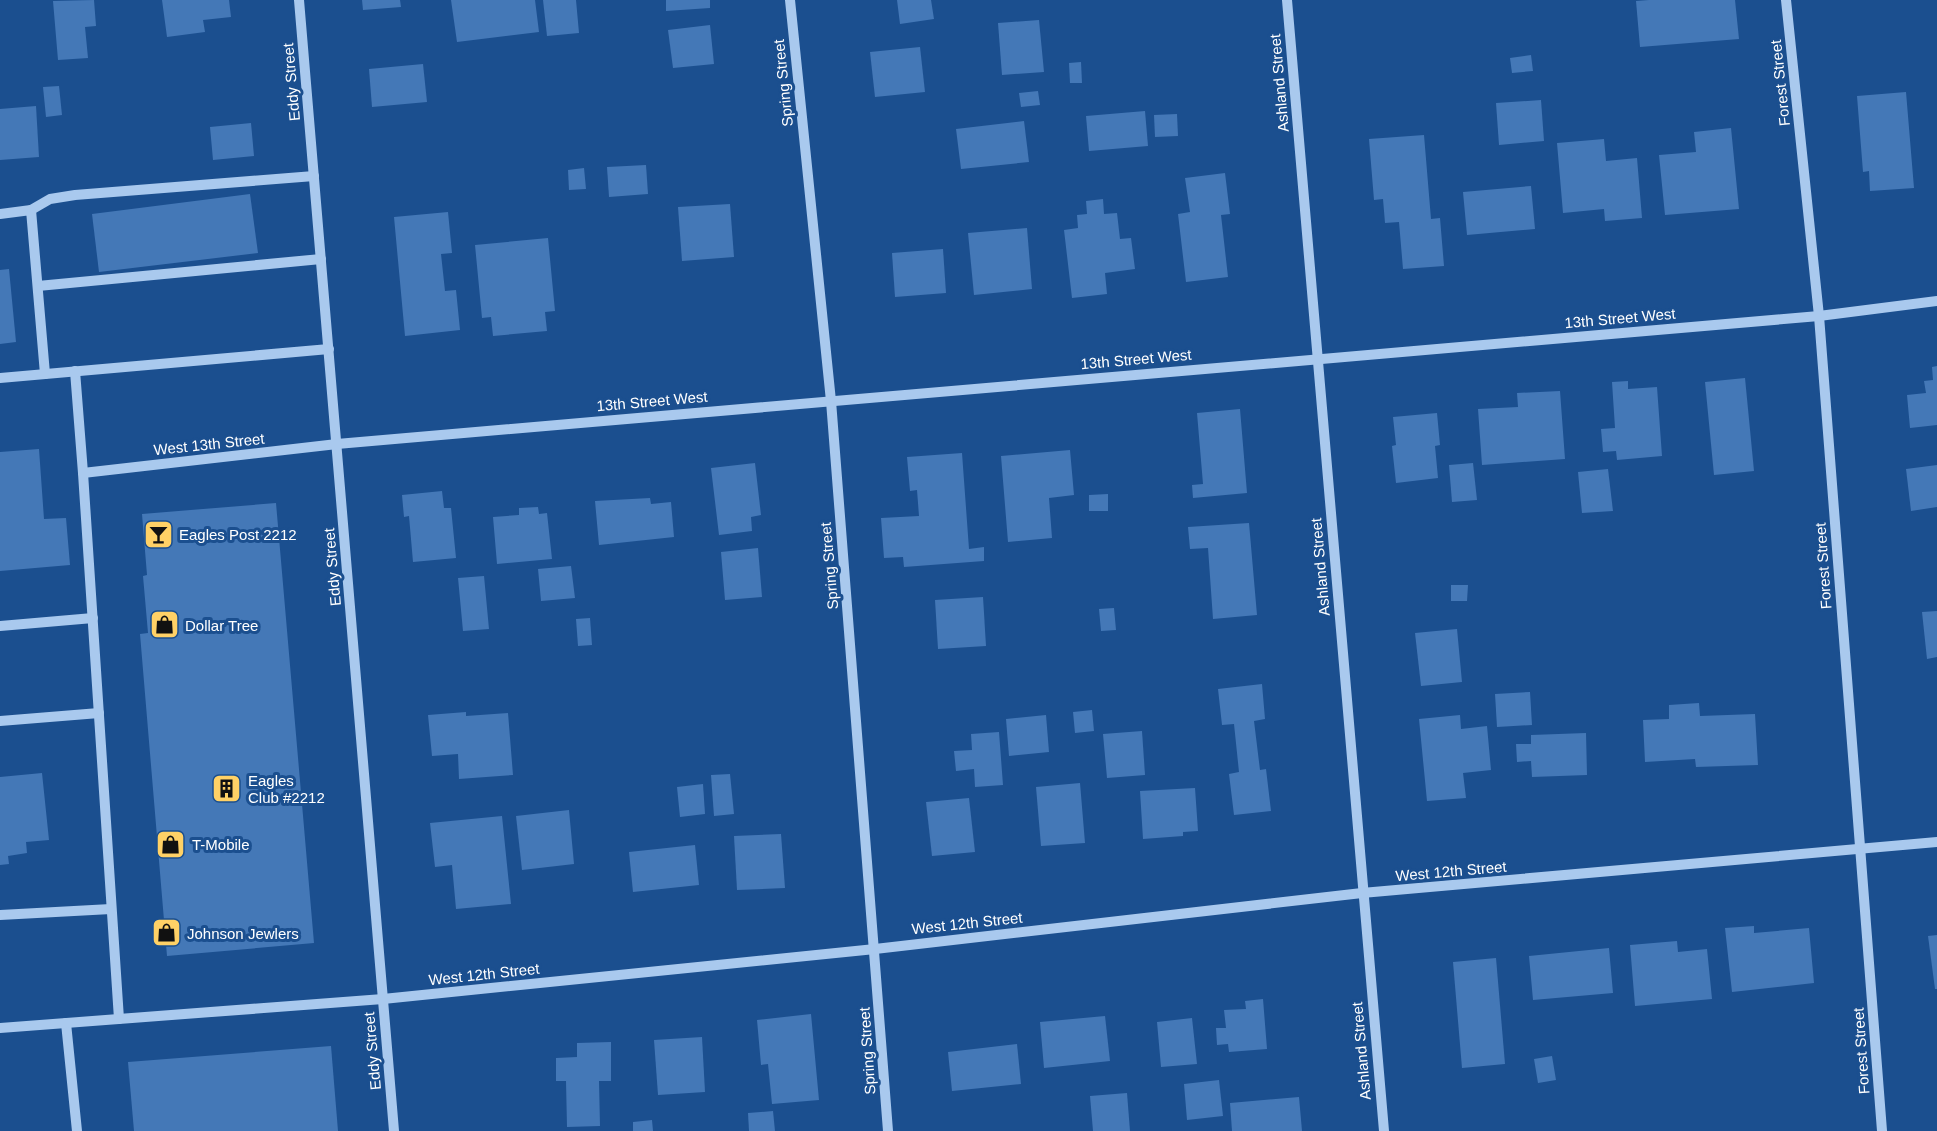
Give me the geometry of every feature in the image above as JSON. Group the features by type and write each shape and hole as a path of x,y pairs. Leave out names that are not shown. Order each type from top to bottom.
{"street":[{"name":"Eddy Street","path":"299,0 394,1131"},
{"name":"Spring Street","path":"790,0 831,401 888,1131"},
{"name":"Ashland Street","path":"1287,0 1384,1131"},
{"name":"Forest Street","path":"1786,0 1819,316 1882,1131"},
{"path":"0,214 32,210 50,199 75,195 314,176"},
{"path":"32,210 45,374"},
{"path":"38,286 321,259"},
{"name":"13th Street West","path":"337,444 1819,316 1937,301"},
{"path":"0,378 329,349"},
{"path":"75,371 119,1019"},
{"name":"West 13th Street","path":"83,473 337,444"},
{"path":"0,626 93,618"},
{"path":"0,721 99,713"},
{"name":"West 12th Street","path":"0,1028 382,999 875,949 1362,893 1937,842"},
{"path":"0,915 111,909"},
{"path":"66,1023 77,1131"}],"building":[{"path":"94,0 96,26 85,27 88,58 58,60 53,1"},
{"path":"162,0 229,0 231,17 203,20 205,32 167,37"},
{"path":"362,0 400,0 401,7 363,10"},
{"path":"451,0 535,0 539,32 457,42"},
{"path":"543,0 576,0 579,33 547,36"},
{"path":"666,0 710,0 710,8 666,11"},
{"path":"897,0 931,0 934,19 900,24"},
{"path":"1735,0 1739,39 1640,47 1636,1"},
{"path":"1039,20 1044,72 1002,75 998,23"},
{"path":"710,25 714,64 673,68 668,30"},
{"path":"920,47 925,92 875,97 870,52"},
{"path":"1531,55 1533,71 1512,73 1510,58"},
{"path":"1081,62 1082,83 1070,83 1069,63"},
{"path":"423,64 427,102 372,107 369,69"},
{"path":"59,86 62,115 46,117 43,87"},
{"path":"1038,91 1040,105 1021,107 1019,93"},
{"path":"1906,92 1914,188 1870,191 1869,171 1863,172 1857,96"},
{"path":"1541,100 1544,141 1499,145 1496,103"},
{"path":"36,106 39,157 0,160 0,109"},
{"path":"1145,111 1148,146 1089,151 1086,116"},
{"path":"1177,114 1178,136 1155,137 1154,115"},
{"path":"1024,121 1029,162 961,169 956,129"},
{"path":"251,123 254,156 213,160 210,127"},
{"path":"1731,128 1739,209 1665,215 1659,155 1696,152 1694,132"},
{"path":"1424,135 1431,219 1440,218 1444,266 1403,269 1399,222 1385,223 1383,199 1374,200 1369,139"},
{"path":"1604,139 1606,161 1637,158 1642,218 1605,221 1604,209 1563,213 1557,143"},
{"path":"646,165 648,194 609,197 607,167"},
{"path":"584,168 586,189 569,190 568,170"},
{"path":"1225,173 1230,214 1221,215 1228,277 1186,282 1178,214 1190,212 1185,178"},
{"path":"1531,186 1535,229 1467,235 1463,192"},
{"path":"250,194 258,253 99,272 92,214"},
{"path":"1103,199 1104,214 1117,213 1120,239 1131,238 1135,269 1105,273 1107,294 1072,298 1064,230 1078,228 1077,215 1087,214 1086,201"},
{"path":"730,204 734,257 682,261 678,207"},
{"path":"448,212 452,253 441,254 445,291 456,290 460,330 405,336 394,217"},
{"path":"1027,228 1032,289 974,295 968,233"},
{"path":"548,238 555,311 545,312 547,331 493,336 491,317 482,318 475,245"},
{"path":"943,249 946,293 895,297 892,253"},
{"path":"9,269 16,342 0,344 0,270"},
{"path":"1937,366 1937,425 1910,428 1907,395 1926,393 1924,381 1933,380 1932,367"},
{"path":"1745,378 1754,471 1714,475 1705,382"},
{"path":"1628,381 1628,389 1657,387 1662,456 1617,460 1616,451 1603,452 1601,429 1615,428 1612,382"},
{"path":"1560,391 1565,459 1482,465 1478,409 1518,407 1517,393"},
{"path":"1240,409 1247,493 1193,498 1192,485 1203,484 1197,413"},
{"path":"1437,413 1440,445 1435,446 1438,478 1396,483 1392,446 1396,445 1393,417"},
{"path":"39,449 44,519 66,518 70,565 0,571 0,452"},
{"path":"1070,450 1074,495 1049,498 1052,538 1008,542 1001,456"},
{"path":"962,453 969,549 984,547 984,561 904,567 903,557 884,558 881,518 919,516 917,490 910,491 907,457"},
{"path":"755,463 761,515 751,517 752,531 719,535 711,468"},
{"path":"1473,463 1477,500 1452,502 1449,465"},
{"path":"1937,465 1937,507 1911,511 1906,469"},
{"path":"1608,469 1613,511 1582,513 1578,472"},
{"path":"442,491 444,508 451,508 456,558 413,562 409,516 404,517 402,495"},
{"path":"1108,494 1108,511 1089,511 1089,495"},
{"path":"650,498 651,504 671,502 674,537 599,545 595,501"},
{"name":"Eagles Club #2212","path":"276,503 314,943 167,956 140,634 148,633 143,576 147,575 142,514"},
{"path":"538,507 539,514 547,513 552,559 497,564 493,517 519,515 519,508"},
{"path":"1249,523 1257,615 1213,619 1208,548 1190,549 1188,527"},
{"path":"758,548 762,597 725,600 721,552"},
{"path":"571,566 575,598 541,601 538,569"},
{"path":"484,576 489,629 463,631 458,578"},
{"path":"1451,585 1468,585 1467,601 1451,601"},
{"path":"983,597 986,646 938,649 935,600"},
{"path":"1114,608 1116,630 1101,631 1099,609"},
{"path":"1937,611 1937,657 1927,659 1922,612"},
{"path":"590,618 592,645 578,646 576,619"},
{"path":"1457,629 1462,682 1421,686 1415,633"},
{"path":"1262,684 1265,719 1254,721 1260,770 1266,769 1271,811 1234,815 1229,774 1239,772 1234,724 1222,725 1218,689"},
{"path":"1530,692 1532,725 1497,727 1495,694"},
{"path":"1699,703 1700,716 1755,714 1758,765 1696,767 1695,759 1645,762 1643,720 1669,719 1669,705"},
{"path":"1092,710 1094,731 1075,733 1073,712"},
{"path":"466,712 466,716 508,713 513,775 459,779 458,754 432,756 428,715"},
{"path":"1046,715 1049,752 1009,756 1006,719"},
{"path":"1460,715 1461,729 1487,726 1491,770 1463,773 1466,798 1427,801 1419,719"},
{"path":"1142,731 1145,775 1107,778 1103,734"},
{"path":"999,732 1003,785 975,787 974,769 956,771 954,751 972,750 971,734"},
{"path":"1586,733 1587,775 1532,777 1531,761 1517,762 1516,744 1531,744 1531,735"},
{"path":"42,773 49,840 26,842 27,853 8,856 9,864 0,865 0,777"},
{"path":"730,774 734,814 714,816 711,775"},
{"path":"1080,783 1085,843 1041,846 1036,787"},
{"path":"703,784 705,814 680,817 677,787"},
{"path":"1195,788 1198,831 1183,832 1183,836 1143,839 1140,791"},
{"path":"969,798 975,852 932,856 926,802"},
{"path":"569,810 574,864 522,870 516,816"},
{"path":"502,816 511,904 456,909 452,865 435,867 430,823"},
{"path":"781,834 785,888 737,890 734,836"},
{"path":"695,845 699,885 633,892 629,852"},
{"path":"1754,926 1754,933 1809,928 1814,983 1732,992 1725,928"},
{"path":"1937,935 1937,989 1935,989 1928,936"},
{"path":"1677,941 1678,952 1707,949 1712,999 1635,1006 1630,945"},
{"path":"1609,948 1613,993 1533,1000 1529,956"},
{"path":"1496,958 1505,1064 1462,1068 1453,962"},
{"path":"1263,999 1267,1049 1229,1052 1228,1044 1217,1045 1216,1028 1226,1028 1224,1010 1246,1009 1245,1001"},
{"path":"811,1014 819,1100 772,1104 768,1064 761,1065 757,1020"},
{"path":"1105,1016 1110,1061 1044,1068 1040,1022"},
{"path":"1192,1018 1197,1064 1161,1067 1157,1022"},
{"path":"702,1037 705,1092 658,1095 654,1040"},
{"path":"611,1042 611,1081 599,1081 600,1126 567,1127 566,1081 556,1081 556,1058 577,1057 577,1043"},
{"path":"1017,1044 1021,1084 952,1091 948,1052"},
{"path":"331,1046 338,1131 134,1131 128,1062"},
{"path":"1552,1056 1556,1080 1538,1083 1534,1059"},
{"path":"1219,1080 1223,1116 1187,1120 1184,1084"},
{"path":"1127,1093 1130,1131 1093,1131 1090,1096"},
{"path":"1299,1097 1302,1131 1232,1131 1230,1103"},
{"path":"773,1111 775,1131 749,1131 748,1113"},
{"path":"652,1120 653,1131 633,1131 633,1122"}],"place":[{"name":"Eagles Post 2212","path":"158,534"},
{"name":"Dollar Tree","path":"164,625"},
{"name":"Eagles Club #2212","path":"227,789"},
{"name":"T-Mobile","path":"171,844"},
{"name":"Johnson Jewlers","path":"166,933"}]}
